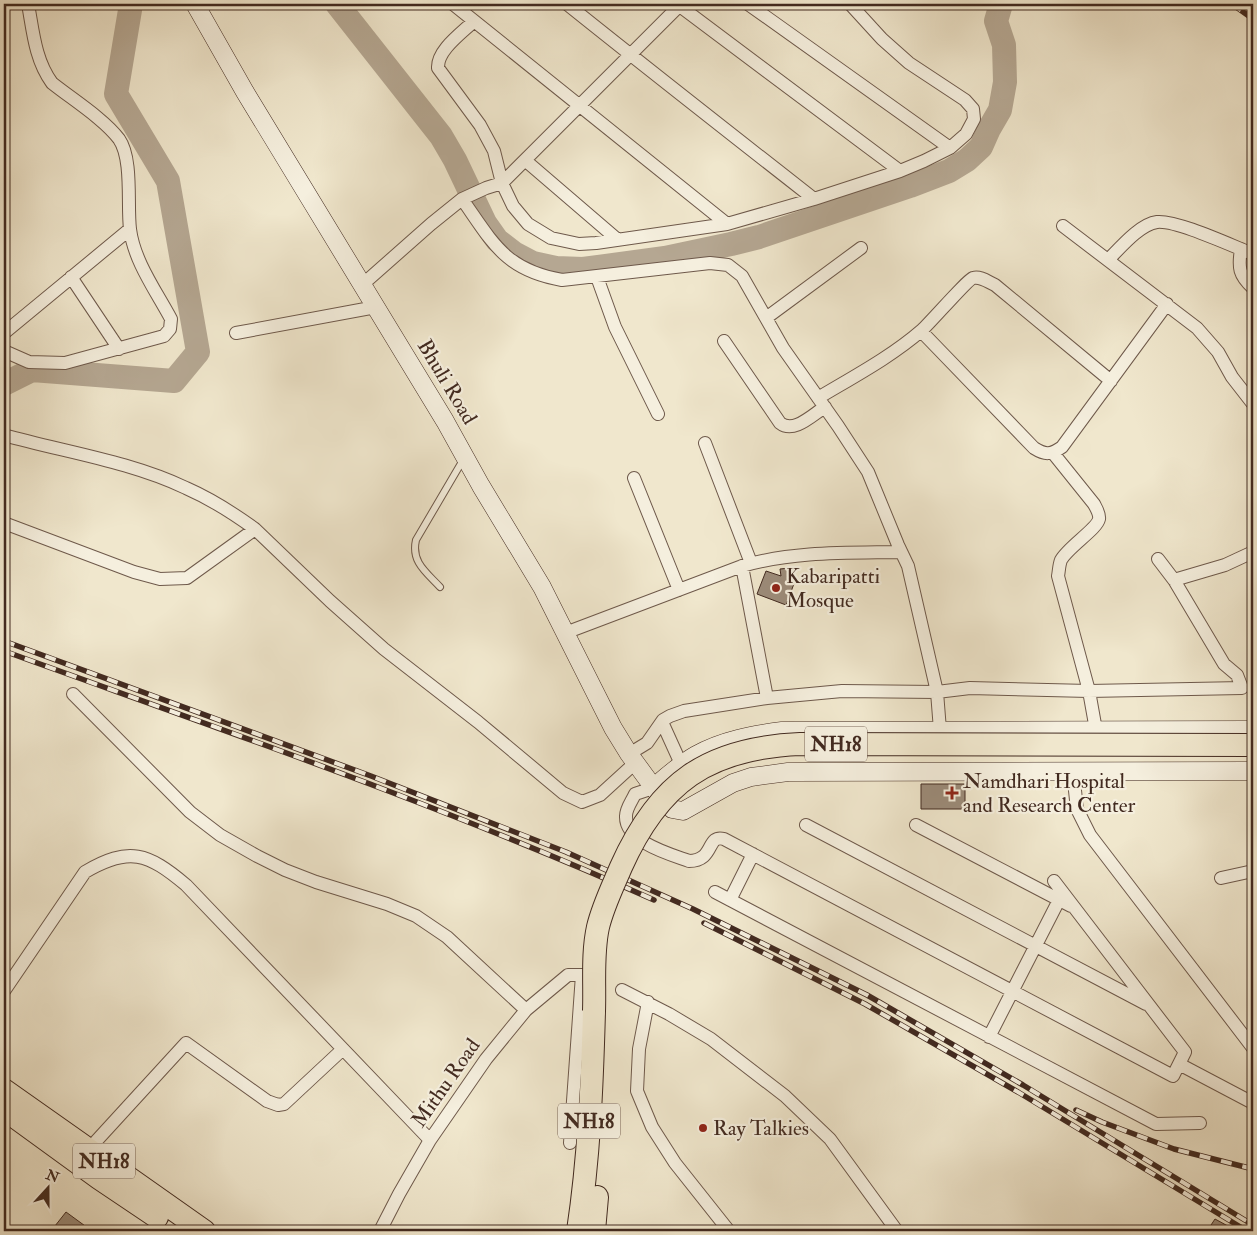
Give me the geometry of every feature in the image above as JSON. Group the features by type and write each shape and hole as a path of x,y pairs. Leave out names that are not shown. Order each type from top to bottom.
{"highway":[{"name":"NH18","path":"594,1231 601,1011 595,962 598,927 611,890 635,837 647,818 672,789 685,778 721,758 756,748 800,744 1253,745"},
{"name":"NH18","path":"578,1231 584,1193 591,1094 601,1011 615,923 638,862 665,817 695,787 735,766 761,759 797,755 1253,755"},
{"name":"NH18","path":"4,1090 204,1231"},
{"name":"NH18","path":"4,1109 99,1178 178,1231"}],"main road":[{"name":"Bhuli Road","path":"195,4 245,92 445,421 542,587 613,728 653,788 672,809 684,811 733,783 751,777 788,772 1253,771"},
{"path":"653,788 681,764 696,755 741,737 782,731 1253,730"}],"street":[{"path":"4,351 30,362 65,363 164,336 170,328 171,319 136,255 130,229 126,153 120,140 110,129 59,89 44,73 39,60 28,4"},
{"path":"452,4 727,224"},
{"path":"567,4 629,55 814,199"},
{"path":"362,285 431,224 464,198 502,183 526,161 679,4 900,171"},
{"path":"748,4 950,148"},
{"path":"474,21 444,52 438,61 438,68 480,126 494,151 502,183 514,206 528,224 551,238 579,244 727,224 814,199 900,171 950,148 966,134 974,119 973,109 965,100 909,63 882,39 850,4"},
{"path":"526,161 618,240"},
{"path":"464,198 491,240 504,255 522,269 542,277 562,280 710,263 728,265 742,276 783,348 868,472 908,566 937,692 940,730"},
{"path":"1108,260 1138,231 1156,222 1176,224 1253,254"},
{"path":"1063,226 1197,328 1218,352 1232,377 1253,404"},
{"path":"4,334 130,229"},
{"path":"766,318 861,248"},
{"path":"1240,249 1240,274 1253,288"},
{"path":"71,277 120,349"},
{"path":"597,277 615,327 658,414"},
{"path":"724,342 780,423 784,427 789,428 795,426 822,403 921,331 972,278 982,278 995,285 1111,381"},
{"path":"921,331 1034,448 1043,454 1053,453 1062,447 1167,304"},
{"path":"236,333 376,307"},
{"path":"4,435 132,468 186,487 224,507 255,529 330,601 384,649 478,722 564,793 582,802 600,795 647,743 662,722 670,716 684,711 766,698 842,692 937,692 970,688 1090,691 1247,688"},
{"path":"705,443 746,564 766,698"},
{"path":"1053,453 1094,504 1098,512 1099,519 1096,525 1071,547 1061,561 1058,576 1090,691 1096,730"},
{"path":"634,478 679,590"},
{"path":"4,523 134,572 160,579 187,578 255,529"},
{"path":"566,632 746,564 803,554 902,552"},
{"path":"1174,580 1225,565 1252,554"},
{"path":"1158,559 1174,580 1224,664 1237,675 1247,688"},
{"path":"74,694 190,812 220,835 285,870 316,882 387,904 416,916 447,937 526,1010"},
{"path":"662,722 681,764"},
{"path":"1073,772 1077,809 1090,835 1253,1048"},
{"path":"653,788 635,794 626,813 627,824 630,830 646,843 689,861 703,858 712,842 719,838 753,854 1173,1076 1185,1052 1054,882"},
{"path":"806,825 1150,1006"},
{"path":"916,825 1075,909"},
{"path":"730,900 753,854"},
{"path":"4,991 85,872 103,861 124,855 148,859 167,869 186,885 430,1140"},
{"path":"1221,878 1253,871"},
{"path":"715,892 1156,1124 1200,1123"},
{"path":"989,1037 1059,900"},
{"name":"Mithu Road","path":"380,1231 430,1140 486,1059 526,1010 568,975 582,975 570,1143"},
{"path":"622,990 648,1002 711,1040 784,1096 830,1139 898,1231"},
{"path":"648,1002 639,1049 638,1091 652,1127 675,1164 729,1231"},
{"path":"88,1150 186,1043 266,1101 278,1105 284,1104 343,1049"},
{"path":"1179,1064 1248,1101 1253,1090"}],"lane":[{"path":"440,587 416,559 413,550 416,540 465,457"}],"building":[{"name":"Kabaripatti Mosque","path":"789,568 790,579 795,581 786,605 757,594 766,571 781,576 780,569"},
{"path":"921,784 965,784 965,809 921,809"},
{"path":"66,1212 92,1231 51,1231"},
{"path":"1215,1219 1237,1231 1222,1231 1211,1225"}],"waterway":[{"path":"4,384 32,370 174,381 198,352 168,181 116,94 131,4"},
{"path":"337,4 441,136 455,160 485,223 497,240 514,253 533,263 556,268 583,269 665,258 759,237 910,186 949,171 967,160 981,147 1000,110 1005,82 1004,45 996,21 1001,4"}],"railway":[{"path":"1232,4 1253,19"},
{"path":"1246,4 1253,9"},
{"path":"4,641 371,776 566,852 693,909 867,995 1023,1085 1253,1225"},
{"path":"4,651 250,739 413,800 574,865 654,900"},
{"path":"704,923 865,1004 1018,1092 1247,1231"},
{"path":"1076,1110 1102,1122 1174,1149 1253,1169"}],"place":[{"name":"Kabaripatti Mosque","path":"776,588"},
{"name":"Namdhari Hospital and Research Center","path":"952,793"},
{"name":"Ray Talkies","path":"703,1128"}]}
